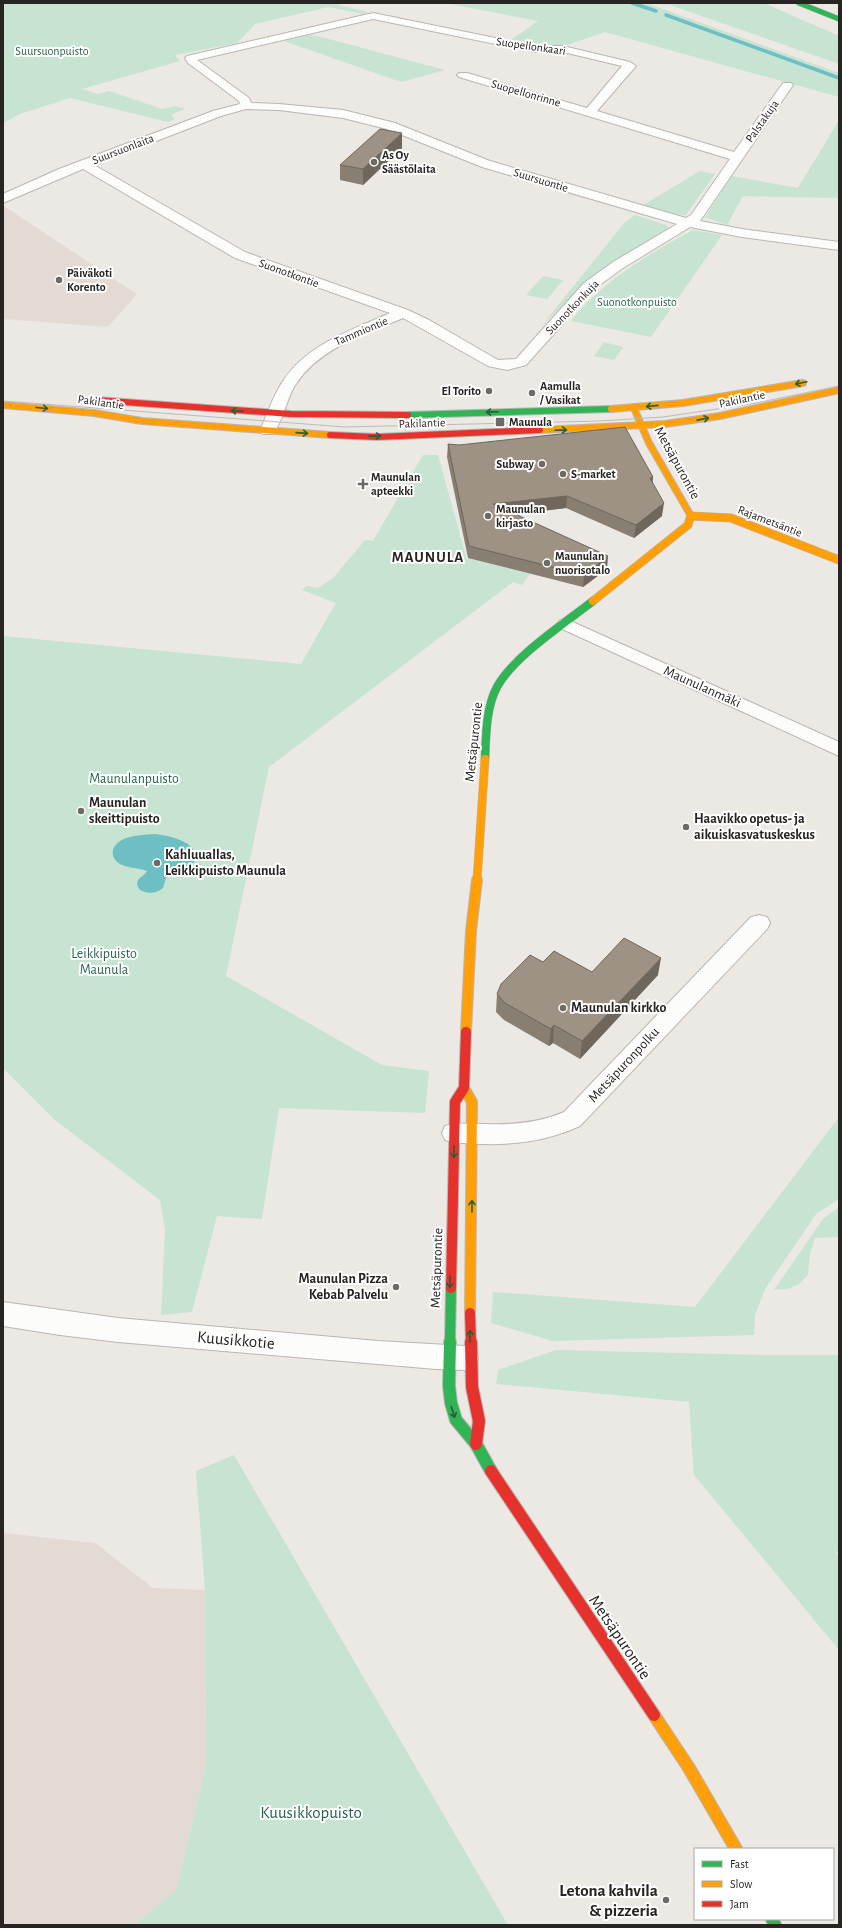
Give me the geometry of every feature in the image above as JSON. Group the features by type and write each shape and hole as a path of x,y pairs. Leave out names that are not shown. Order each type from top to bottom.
{"main road":[{"path":"799,3 839,19"},
{"path":"812,3 839,13"},
{"name":"Pakilantie","path":"89,399 276,413 359,416 634,408 720,397 809,381"},
{"name":"Pakilantie","path":"3,405 94,413 142,421 377,437 641,426 695,420 839,390"},
{"name":"Metsäpurontie","path":"476,1444 479,1421 472,1387 459,1358 463,1133 455,1102 464,1088 471,931 478,869 485,751 493,697 498,685 517,663 684,529 690,521 691,516 652,450 634,408"},
{"name":"Rajametsäntie","path":"691,516 731,518 839,560"},
{"name":"Metsäpurontie","path":"464,1088 472,1102 463,1133 459,1358 449,1386 456,1420 476,1444 492,1473 688,1768 735,1848"}],"street":[{"name":"Suopellonkaari","path":"246,106 245,100 192,61 191,58 373,16 528,47 562,49 630,66 589,112"},
{"name":"Suopellonrinne","path":"463,75 589,112"},
{"name":"Palstakuja","path":"737,157 787,85"},
{"name":"Suursuonlaita","path":"3,199 43,180 217,113 246,106"},
{"name":"Suursuontie","path":"246,106 307,109 371,120 411,133 441,147 486,164 688,223 742,233 839,246"},
{"path":"589,112 737,157 696,218 688,223"},
{"name":"Suonotkontie","path":"84,164 215,242 245,257 403,313 424,323 492,363 502,365"},
{"name":"Suonotkonkuja","path":"502,365 515,365 521,362 578,297 607,272 688,223"},
{"name":"Tammiontie","path":"268,430 293,378 325,348 346,336 403,313"},
{"name":"Maunulanmäki","path":"566,624 839,750"},
{"name":"Metsäpuronpolku","path":"463,1133 520,1133 541,1130 572,1120 759,923"},
{"name":"Kuusikkotie","path":"3,1314 60,1325 351,1351 459,1358"}],"shaded area":[{"name":"Päiväkoti Korento","path":"4,206 137,294 108,327 3,319"},
{"path":"3,1533 95,1543 153,1588 205,1590 206,1765 169,1925 3,1925"}],"green space":[{"name":"Suursuonpuisto","path":"3,3 346,3 338,5 368,12 363,14 328,7 255,24 237,43 175,55 180,61 82,89 98,94 109,91 162,109 175,106 185,109 171,115 175,119 168,122 70,98 20,114 3,123"},
{"path":"445,3 764,3 839,36 839,64 670,5 649,4 839,73 839,97 605,32 564,46 532,45 511,40 538,21"},
{"path":"311,35 445,70 401,82 284,41"},
{"path":"839,120 839,198 743,196 727,225 705,217 732,176 798,188"},
{"path":"700,171 715,174 686,215 673,214 643,205"},
{"name":"Suonotkonpuisto","path":"635,215 666,225 669,228 597,273 543,324 625,222"},
{"name":"Suonotkonpuisto","path":"693,230 722,235 651,337 571,321 597,293 612,281 643,259"},
{"path":"543,276 563,280 547,299 526,295"},
{"path":"604,342 623,347 614,360 594,356"},
{"name":"Maunulanpuisto","path":"423,455 438,455 467,560 468,558 530,574 522,585 513,582 269,767 226,976 382,1065 429,1071 425,1113 279,1108 262,1219 217,1216 192,1312 161,1315 165,1230 160,1200 55,1120 3,1068 3,636 301,664 336,603 302,590 307,586 318,588 333,578 365,540 373,541"},
{"path":"839,1117 839,1199 816,1214 765,1289 755,1315 754,1335 553,1341 491,1323 493,1292 695,1307"},
{"path":"839,1207 839,1237 815,1238 810,1254 808,1275 799,1284 788,1289 774,1290 823,1219"},
{"path":"556,1350 765,1355 839,1355 839,1550 836,1553 839,1555 839,1650 694,1475 689,1402 496,1384 498,1370"},
{"name":"Kuusikkopuisto","path":"234,1455 508,1925 135,1925 177,1889 206,1765 205,1590 196,1471"}],"water":[{"name":"Kahluuallas, Leikkipuisto Maunula","path":"155,834 174,838 186,843 194,851 196,857 194,862 188,868 167,875 163,888 149,893 140,890 137,883 147,871 120,864 115,860 113,850 120,841 125,839"}],"building":[{"path":"380,129 402,133 363,169 340,165"},
{"path":"625,427 653,477 650,478 664,503 636,525 567,496 493,504 608,556 584,575 469,546 448,444 459,445"},
{"name":"Maunulan kirkko","path":"624,938 661,958 582,1041 554,1025 551,1029 505,1003 497,994 501,984 530,955 543,962 554,951 592,972"}],"waterway":[{"path":"632,3 656,11"},
{"path":"666,15 839,78"}],"tram line":[{"path":"3,401 345,427 599,421 663,417 751,404 839,386"}],"traffic: fast":[{"path":"799,3 839,19"},
{"path":"408,415 611,409"},
{"path":"485,759 491,703 497,687 504,677 527,654 593,601"},
{"path":"451,1288 449,1386 451,1403 456,1420 476,1444 491,1471"},
{"path":"772,1920 775,1925"}],"traffic: slow":[{"path":"611,409 683,403 803,383"},
{"path":"540,430 665,424 720,416 839,390"},
{"path":"3,405 94,413 142,421 330,435"},
{"path":"593,601 688,525 691,516 649,443 634,408"},
{"path":"691,516 731,518 839,560"},
{"path":"466,1032 471,931 478,869 485,759"},
{"path":"464,1088 472,1102 470,1313"},
{"path":"654,1715 689,1768 735,1848"}],"traffic: jam":[{"path":"96,400 291,414 369,416 408,415"},
{"path":"330,435 377,437 540,430"},
{"path":"451,1288 455,1102 464,1088 466,1032"},
{"path":"470,1313 472,1387 479,1421 476,1444"},
{"path":"491,1471 654,1715"}],"place":[{"name":"As Oy Säästölaita","path":"374,162"},
{"name":"Päiväkoti Korento","path":"59,280"},
{"name":"El Torito","path":"489,391"},
{"name":"Aamulla / Vasikat","path":"532,393"},
{"name":"Maunula","path":"500,422"},
{"name":"Subway","path":"542,464"},
{"name":"S-market","path":"563,474"},
{"name":"Maunulan apteekki","path":"363,484"},
{"name":"Maunulan kirjasto","path":"488,516"},
{"name":"Maunulan nuorisotalo","path":"547,563"},
{"name":"Maunulan skeittipuisto","path":"81,811"},
{"name":"Haavikko opetus- ja aikuiskasvatuskeskus","path":"686,827"},
{"name":"Kahluuallas, Leikkipuisto Maunula","path":"157,863"},
{"name":"Maunulan kirkko","path":"563,1008"},
{"name":"Maunulan Pizza Kebab Palvelu","path":"396,1287"},
{"name":"Letona kahvila & pizzeria","path":"666,1900"}],"district":[{"name":"MAUNULA","path":"428,557"}],"park label":[{"name":"Leikkipuisto Maunula","path":"104,962"}]}
